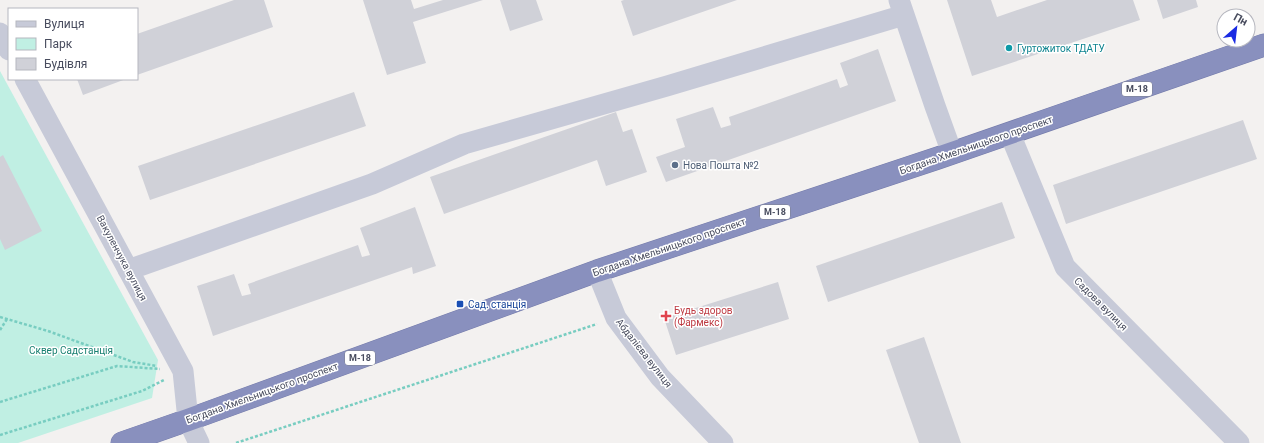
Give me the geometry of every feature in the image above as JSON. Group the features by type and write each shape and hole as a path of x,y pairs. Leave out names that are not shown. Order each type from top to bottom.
{"highway":[{"name":"Богдана Хмельницького проспект","path":"122,443 597,271 1010,134 1264,45"}],"street":[{"path":"128,270 372,184 464,144 667,86 902,8 952,153"},
{"path":"0,33 8,48"},
{"name":"Вакуленчука вулиця","path":"26,80 183,371 188,420 199,443"},
{"name":"Садова вулиця","path":"1010,134 1065,267 1239,443"},
{"name":"Абдалієва вулиця","path":"597,271 616,318 660,377 723,443"}],"path":[{"path":"0,317 48,331 133,362 183,371"},
{"path":"236,443 616,318"},
{"path":"0,330 7,319"},
{"path":"0,402 117,366 183,371"},
{"path":"0,435 142,391 183,371"}],"green space":[{"name":"Сквер Садстанція","path":"0,71 158,360 152,398 18,443 0,443"}],"building":[{"path":"234,0 264,0 273,27 138,75 138,34"},
{"path":"363,0 411,0 414,9 443,0 483,0 413,22 426,63 387,75"},
{"path":"500,0 536,0 543,20 510,31"},
{"path":"737,0 633,36 621,1"},
{"name":"Гуртожиток ТДАТУ","path":"947,0 991,0 997,17 1047,0 1133,0 1140,20 972,76"},
{"path":"1157,0 1196,0 1198,7 1163,19"},
{"path":"878,49 896,101 666,182 656,157 685,147 676,119 713,107 721,128 731,125 729,117 837,79 840,88 848,85 840,63"},
{"path":"77,80 123,80 83,95"},
{"path":"354,92 366,126 150,200 138,166"},
{"path":"616,112 623,132 632,129 647,172 606,186 597,160 444,214 430,177"},
{"path":"1243,120 1257,159 1066,224 1053,185"},
{"path":"3,155 42,231 5,250 0,239 0,157"},
{"path":"1002,202 1015,238 828,302 816,266"},
{"path":"415,207 436,266 413,274 412,267 213,336 197,286 234,274 242,296 251,294 248,284 358,245 362,257 370,255 360,228"},
{"path":"778,282 789,319 676,355 664,318"},
{"path":"924,337 961,443 919,443 886,350"}],"place":[{"name":"Гуртожиток ТДАТУ","path":"1009,48"},
{"name":"Нова Пошта №2","path":"675,165"},
{"name":"Сад. станція","path":"460,304"},
{"name":"Будь здоров (Фармекс)","path":"666,316"}]}
